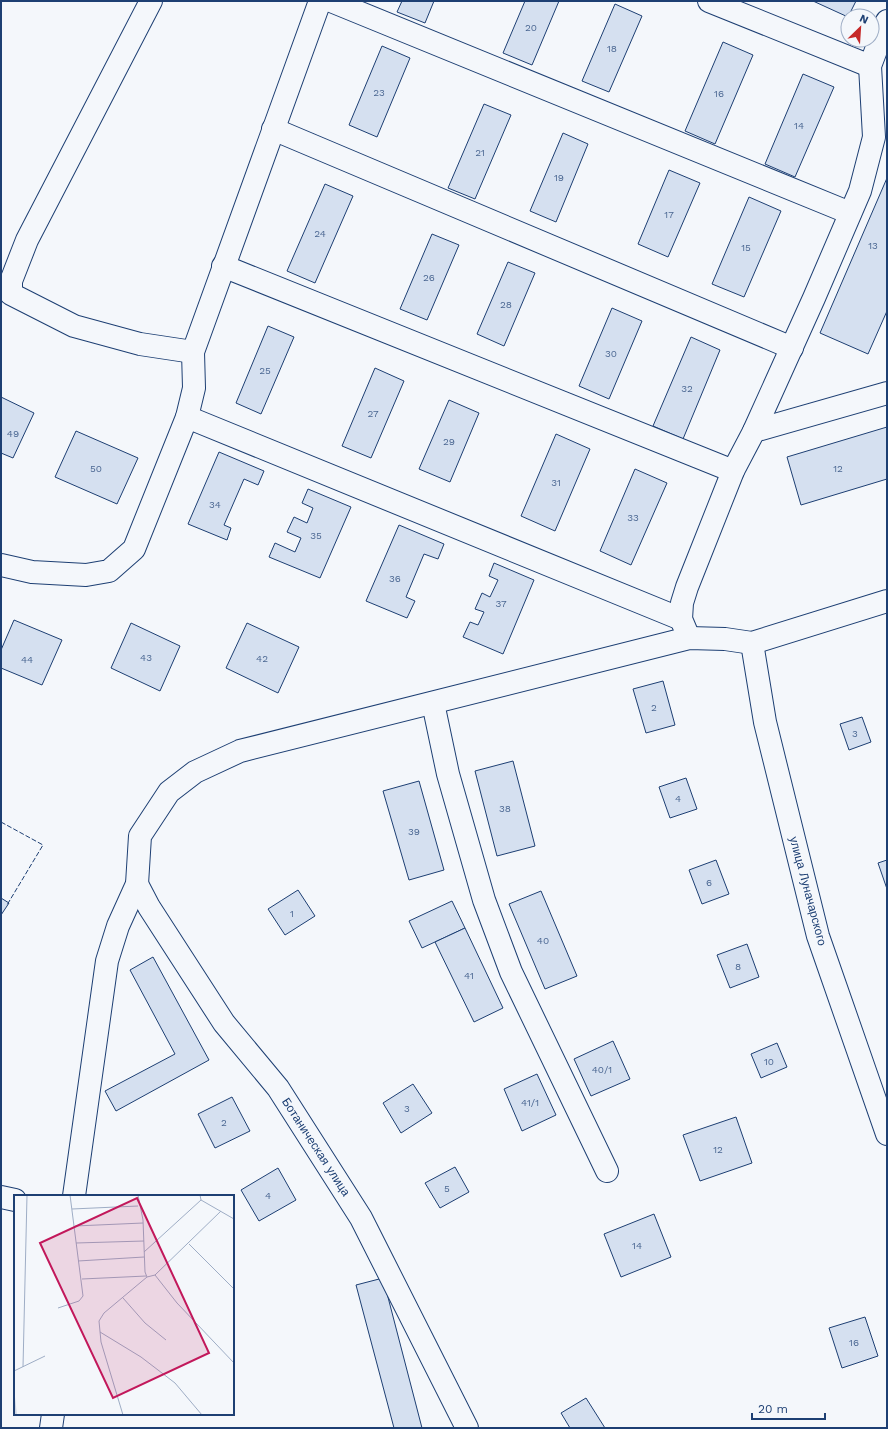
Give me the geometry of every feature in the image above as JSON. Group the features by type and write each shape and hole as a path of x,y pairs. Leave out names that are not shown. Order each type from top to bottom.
{"street":[{"path":"151,1 27,240 11,281 11,294 74,326 140,344 193,352"},
{"path":"1,564 32,572 86,575 109,571 134,549 187,417 194,388 193,352 320,1"},
{"path":"331,1 850,213"},
{"path":"709,1 870,66"},
{"path":"685,628 682,603 733,471 754,431 792,348 860,191 874,136 870,66 887,21"},
{"path":"273,129 792,348"},
{"path":"223,266 733,471"},
{"path":"754,431 887,393"},
{"path":"187,417 685,628 752,643 887,601"},
{"path":"74,1195 107,961 118,926 137,884 140,836 169,792 195,772 240,751 433,703 685,628"},
{"name":"улица Луначарского","path":"752,643 765,722 818,936 887,1134"},
{"path":"433,703 448,774 484,900 510,972 607,1171"},
{"name":"Ботаническая улица","path":"137,884 149,907 224,1023 278,1088 362,1218 467,1428"},
{"path":"1,1197 14,1200"},
{"path":"51,1428 53,1415"}],"building":[{"path":"402,1 434,1 425,23 397,12"},
{"path":"525,1 559,1 532,65 503,53"},
{"path":"813,1 856,1 852,8 840,8 840,13"},
{"path":"615,4 642,16 609,92 582,81"},
{"path":"723,42 753,55 715,144 685,131"},
{"path":"382,46 410,58 377,137 349,125"},
{"path":"803,74 834,87 795,177 765,164"},
{"path":"484,104 511,115 475,199 448,188"},
{"path":"563,133 588,144 556,222 530,211"},
{"path":"669,170 700,183 668,257 638,244"},
{"path":"887,178 887,311 868,354 820,333"},
{"path":"325,184 353,196 315,283 287,271"},
{"path":"749,197 781,211 744,297 712,284"},
{"path":"432,234 459,245 427,320 400,309"},
{"path":"508,262 535,273 504,346 477,334"},
{"path":"612,308 642,321 609,399 579,386"},
{"path":"268,326 294,337 261,414 236,403"},
{"path":"691,337 720,350 683,439 653,426"},
{"path":"375,368 404,381 371,458 342,446"},
{"path":"1,397 34,413 13,458 1,453"},
{"path":"449,400 479,413 450,482 419,469"},
{"path":"887,427 887,479 801,505 787,457"},
{"path":"76,431 138,458 117,504 55,477"},
{"path":"556,434 590,449 555,531 521,516"},
{"path":"219,452 264,471 258,485 244,479 224,525 231,528 227,540 188,524"},
{"path":"635,469 667,483 631,565 600,551"},
{"path":"308,489 351,507 320,578 269,557 275,543 295,552 301,538 287,532 294,517 307,523 313,508 302,503"},
{"path":"399,525 444,544 438,559 424,554 406,597 415,601 407,618 366,601"},
{"path":"494,563 534,580 503,654 463,637 470,622 478,625 484,612 475,609 482,593 490,597 498,580 489,576"},
{"path":"14,620 62,640 42,685 1,668 1,650"},
{"path":"131,623 180,646 160,691 111,668"},
{"path":"247,623 299,647 278,693 226,668"},
{"path":"663,681 675,725 646,733 633,689"},
{"path":"862,717 871,742 849,750 840,724"},
{"path":"513,761 535,846 497,856 475,771"},
{"path":"686,778 697,809 670,818 659,787"},
{"path":"419,781 444,870 409,880 383,791"},
{"path":"716,860 729,894 702,904 689,870"},
{"path":"887,860 887,889 878,863"},
{"path":"298,890 315,916 285,935 268,909"},
{"path":"541,891 577,976 545,989 509,904"},
{"path":"1,898 9,903 1,915"},
{"path":"452,901 465,928 422,948 409,921"},
{"path":"465,928 503,1008 474,1022 435,942"},
{"path":"747,944 759,977 730,988 717,955"},
{"path":"153,957 209,1060 116,1111 105,1091 175,1054 130,970"},
{"path":"613,1041 630,1079 591,1096 574,1059"},
{"path":"777,1043 787,1067 761,1078 751,1054"},
{"path":"537,1074 556,1115 522,1131 504,1089"},
{"path":"413,1084 432,1113 401,1133 383,1103"},
{"path":"232,1097 250,1131 215,1148 198,1114"},
{"path":"736,1117 752,1163 700,1181 683,1135"},
{"path":"455,1167 469,1192 440,1208 425,1183"},
{"path":"278,1168 296,1200 259,1221 241,1190"},
{"path":"654,1214 671,1257 621,1277 604,1234"},
{"path":"383,1278 422,1428 394,1428 356,1285"},
{"path":"865,1317 878,1356 842,1368 829,1328"},
{"path":"586,1398 605,1428 570,1428 561,1413"}],"fence":[{"path":"1,822 43,845 7,905"}]}
